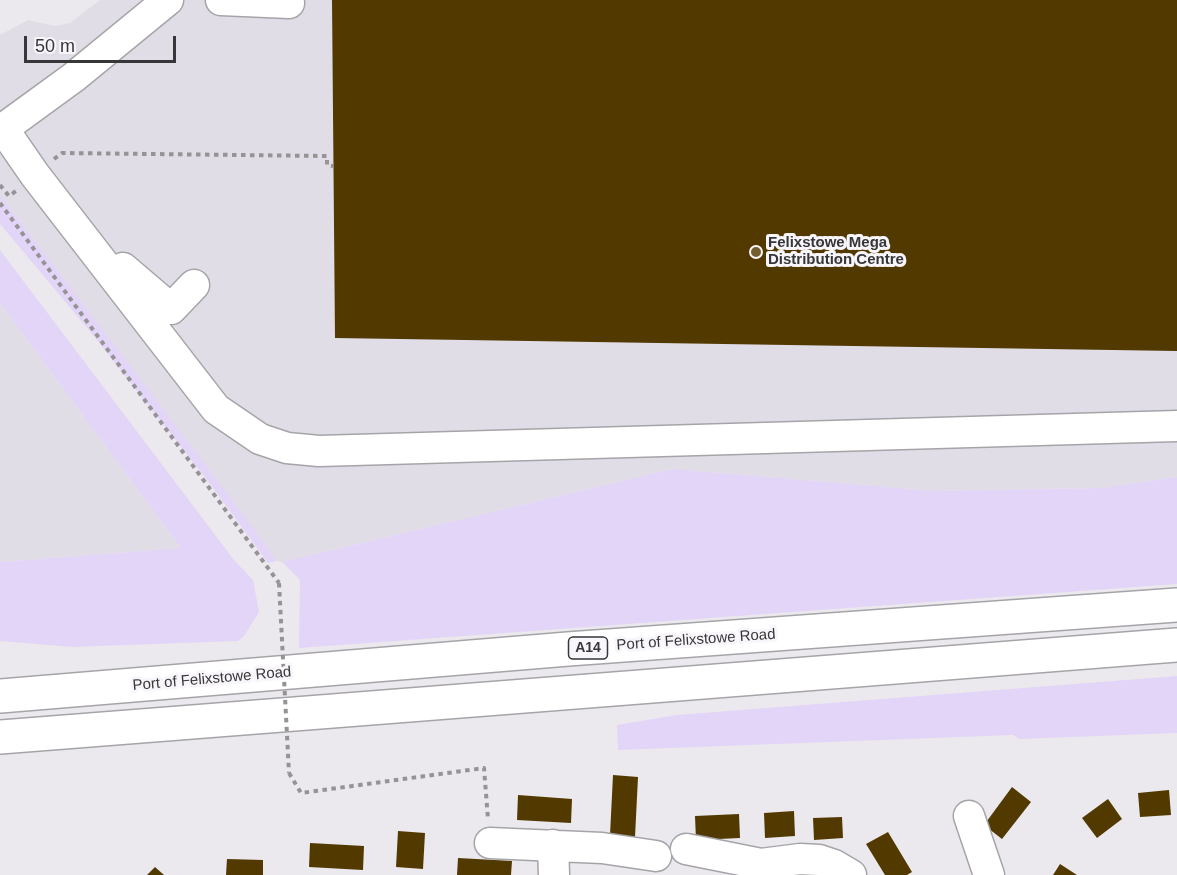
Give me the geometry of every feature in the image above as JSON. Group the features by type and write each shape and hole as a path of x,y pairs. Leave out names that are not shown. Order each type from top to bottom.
{"highway":[{"name":"Port of Felixstowe Road","path":"0,696 556,650 1177,604"},
{"path":"0,737 1177,645"}],"street":[{"path":"168,0 74,77 2,130 216,409 236,424 269,442 287,448 319,451 1177,426"},
{"path":"221,0 289,3"},
{"path":"72,222 171,309 198,296 162,339"},
{"path":"969,816 989,875"},
{"path":"490,843 602,848 656,856"},
{"path":"553,845 554,875"},
{"path":"686,849 760,869 800,859 819,860 834,865 851,875"}],"path":[{"path":"0,185 9,196 62,153 327,156 327,165 333,166"},
{"path":"0,203 279,584 289,772 301,793 484,768 490,843"}],"shaded area":[{"path":"100,0 1177,0 1177,477 1103,488 933,491 673,469 282,562 277,561 0,195 0,35 28,20 55,26 70,23"},
{"path":"0,195 277,561 268,563 208,481 93,335 0,224"},
{"path":"0,250 234,560 253,580 259,612 244,636 238,641 72,647 0,641 0,562 181,548 0,303"},
{"path":"0,303 181,548 0,562"},
{"path":"673,469 934,491 1103,488 1177,477 1177,584 299,648 300,580 282,562"},
{"path":"1177,676 1177,733 1019,739 1013,735 618,750 617,725 677,715"}],"building":[{"name":"Felixstowe Mega Distribution Centre","path":"332,0 1177,0 1177,351 335,338"},
{"path":"613,775 638,777 635,837 610,835"},
{"path":"1012,787 1031,802 1002,839 984,825"},
{"path":"1169,790 1171,815 1140,817 1138,793"},
{"path":"518,795 572,799 571,823 517,820"},
{"path":"1108,799 1122,819 1097,838 1082,818"},
{"path":"794,811 795,836 765,838 764,813"},
{"path":"739,814 740,838 696,840 695,816"},
{"path":"842,817 843,838 814,840 813,818"},
{"path":"398,831 425,833 423,869 396,867"},
{"path":"888,832 912,872 907,875 885,875 866,844"},
{"path":"310,843 364,846 363,870 309,867"},
{"path":"458,858 512,861 511,875 457,875"},
{"path":"227,859 263,860 263,875 226,875"},
{"path":"1060,864 1077,875 1053,875"},
{"path":"155,867 164,875 147,875"}],"place":[{"name":"Felixstowe Mega Distribution Centre","path":"756,252"}]}
